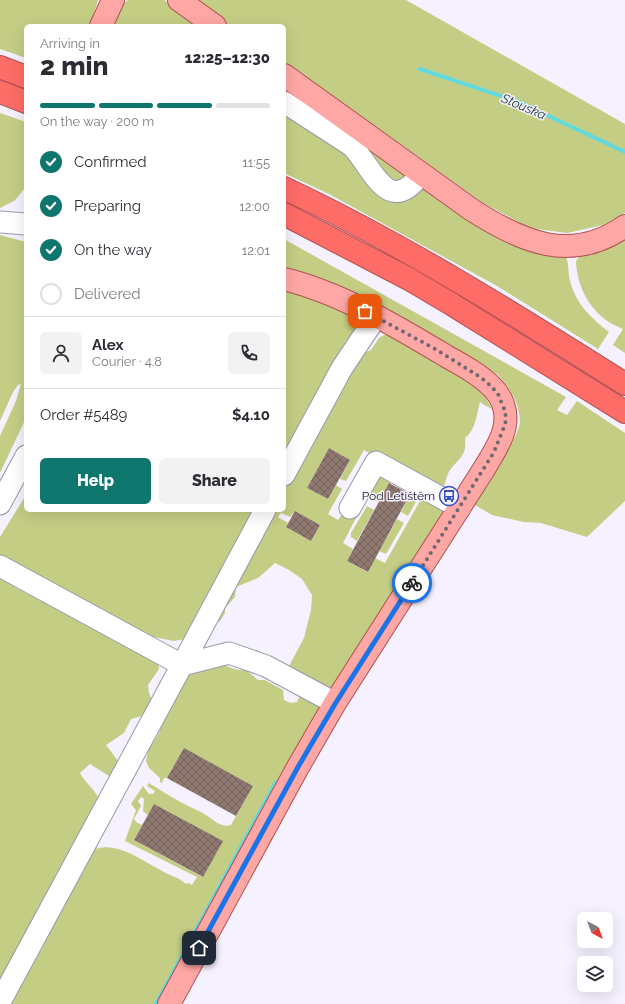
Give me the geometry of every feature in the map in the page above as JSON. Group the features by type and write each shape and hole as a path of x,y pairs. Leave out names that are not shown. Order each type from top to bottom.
{"highway":[{"path":"0,67 24,76"},
{"path":"0,92 24,101"},
{"path":"286,189 373,233 470,287 625,384"},
{"path":"286,215 409,279 447,301 625,412"}],"main road":[{"path":"102,24 113,0"},
{"path":"178,0 212,24"},
{"path":"286,77 472,210 515,235 535,242 552,245 573,246 595,242 613,234 625,226"},
{"path":"169,1004 298,767 335,704 460,508 499,443 506,420 503,405 495,390 480,377 437,350 376,317 321,291 286,279"}],"lane":[{"path":"286,103 352,146 359,153 374,177 391,191 408,188 421,174"},
{"path":"0,222 24,224"},
{"path":"286,472 342,368 376,317"},
{"path":"0,504 24,460"},
{"path":"350,508 376,462 460,508"},
{"path":"0,1002 264,512"},
{"path":"0,566 182,665 229,653 266,666 335,704"}],"green space":[{"path":"0,0 98,0 91,24 24,24 24,57 0,49"},
{"path":"128,0 164,0 198,24 113,24 120,6"},
{"path":"192,0 406,0 625,124 625,213 603,225 567,233 530,228 483,203 286,64 286,24 227,24"},
{"path":"286,86 566,256 570,281 576,297 590,316 609,332 598,349 497,286 329,194 286,174"},
{"path":"0,113 24,121 24,189 14,201 0,208"},
{"path":"0,235 24,241 24,422 0,473 0,436 16,401 21,384 18,385 13,392 0,421"},
{"path":"625,237 625,353 613,345 623,329 606,320 588,301 578,278 576,261 581,255"},
{"path":"286,240 566,397 557,410 567,415 577,401 625,433 625,501 587,537 541,523 524,522 492,515 473,504 508,451 514,439 520,421 516,402 498,375 401,318 286,270"},
{"path":"286,288 298,291 355,317 359,329 352,339 345,341 362,354 371,350 379,338 384,335 391,335 470,382 486,398 492,409 480,402 473,427 465,438 464,453 449,472 444,486 435,489 364,450 346,481 340,479 350,460 329,448 307,488 328,499 336,485 342,489 328,514 338,520 344,512 356,518 343,543 353,549 347,561 367,572 375,558 385,563 425,492 447,512 331,688 325,689 288,668 304,638 311,610 312,595 302,579 275,563 258,578 236,587 235,597 225,608 225,613 220,621 185,639 174,641 154,637 131,626 99,607 93,607 2,561 0,555 0,537 24,498 24,512 286,512","holes":["295,511 320,525 311,541 286,527 288,523 278,517 281,513 290,517"]},
{"path":"382,475 422,491 408,516 401,512 410,493 390,482 379,502 373,499 371,490"},
{"path":"367,506 374,510 357,541 351,537 351,533"},
{"path":"397,519 404,523 386,554 379,551"},
{"path":"0,570 16,588 158,660 159,669 148,685 151,698 150,714 131,719 124,733 106,745 122,766 120,783 90,764 80,773 97,795 100,803 0,988"},
{"path":"216,660 234,669 246,670 258,680 265,680 283,690 284,700 291,703 297,702 300,695 317,701 320,708 162,1004 2,1004 92,850 111,848 129,853 186,884 189,883 192,885 197,877 125,841 136,810 131,804 143,786 149,794 153,794 155,791 147,786 149,783 217,823 227,826 231,825 253,786 184,749 167,778 164,778 162,783 160,782 160,778 149,768 146,761 148,751 159,733 164,715 186,674","holes":["141,797 144,799 143,811 148,815 154,804 222,841 202,877 134,840 142,825 134,819 141,806 138,801"]}],"building":[{"path":"329,448 350,460 328,499 307,488"},
{"path":"389,483 410,494 368,572 347,561"},
{"path":"295,511 320,525 311,541 286,527"},
{"path":"184,748 253,786 236,816 167,778"},
{"path":"154,804 223,841 203,877 134,840"}],"waterway":[{"name":"Stouska","path":"420,69 519,102 625,152"},
{"path":"156,1004 276,782"}],"way so far":[{"path":"365,311 437,350 480,377 498,394 505,411 506,420 499,443 484,470 412,583"}],"place":[{"name":"Pod Letištěm","path":"449,496"}],"route":[{"path":"199,948 298,767 335,704 412,583"}]}
